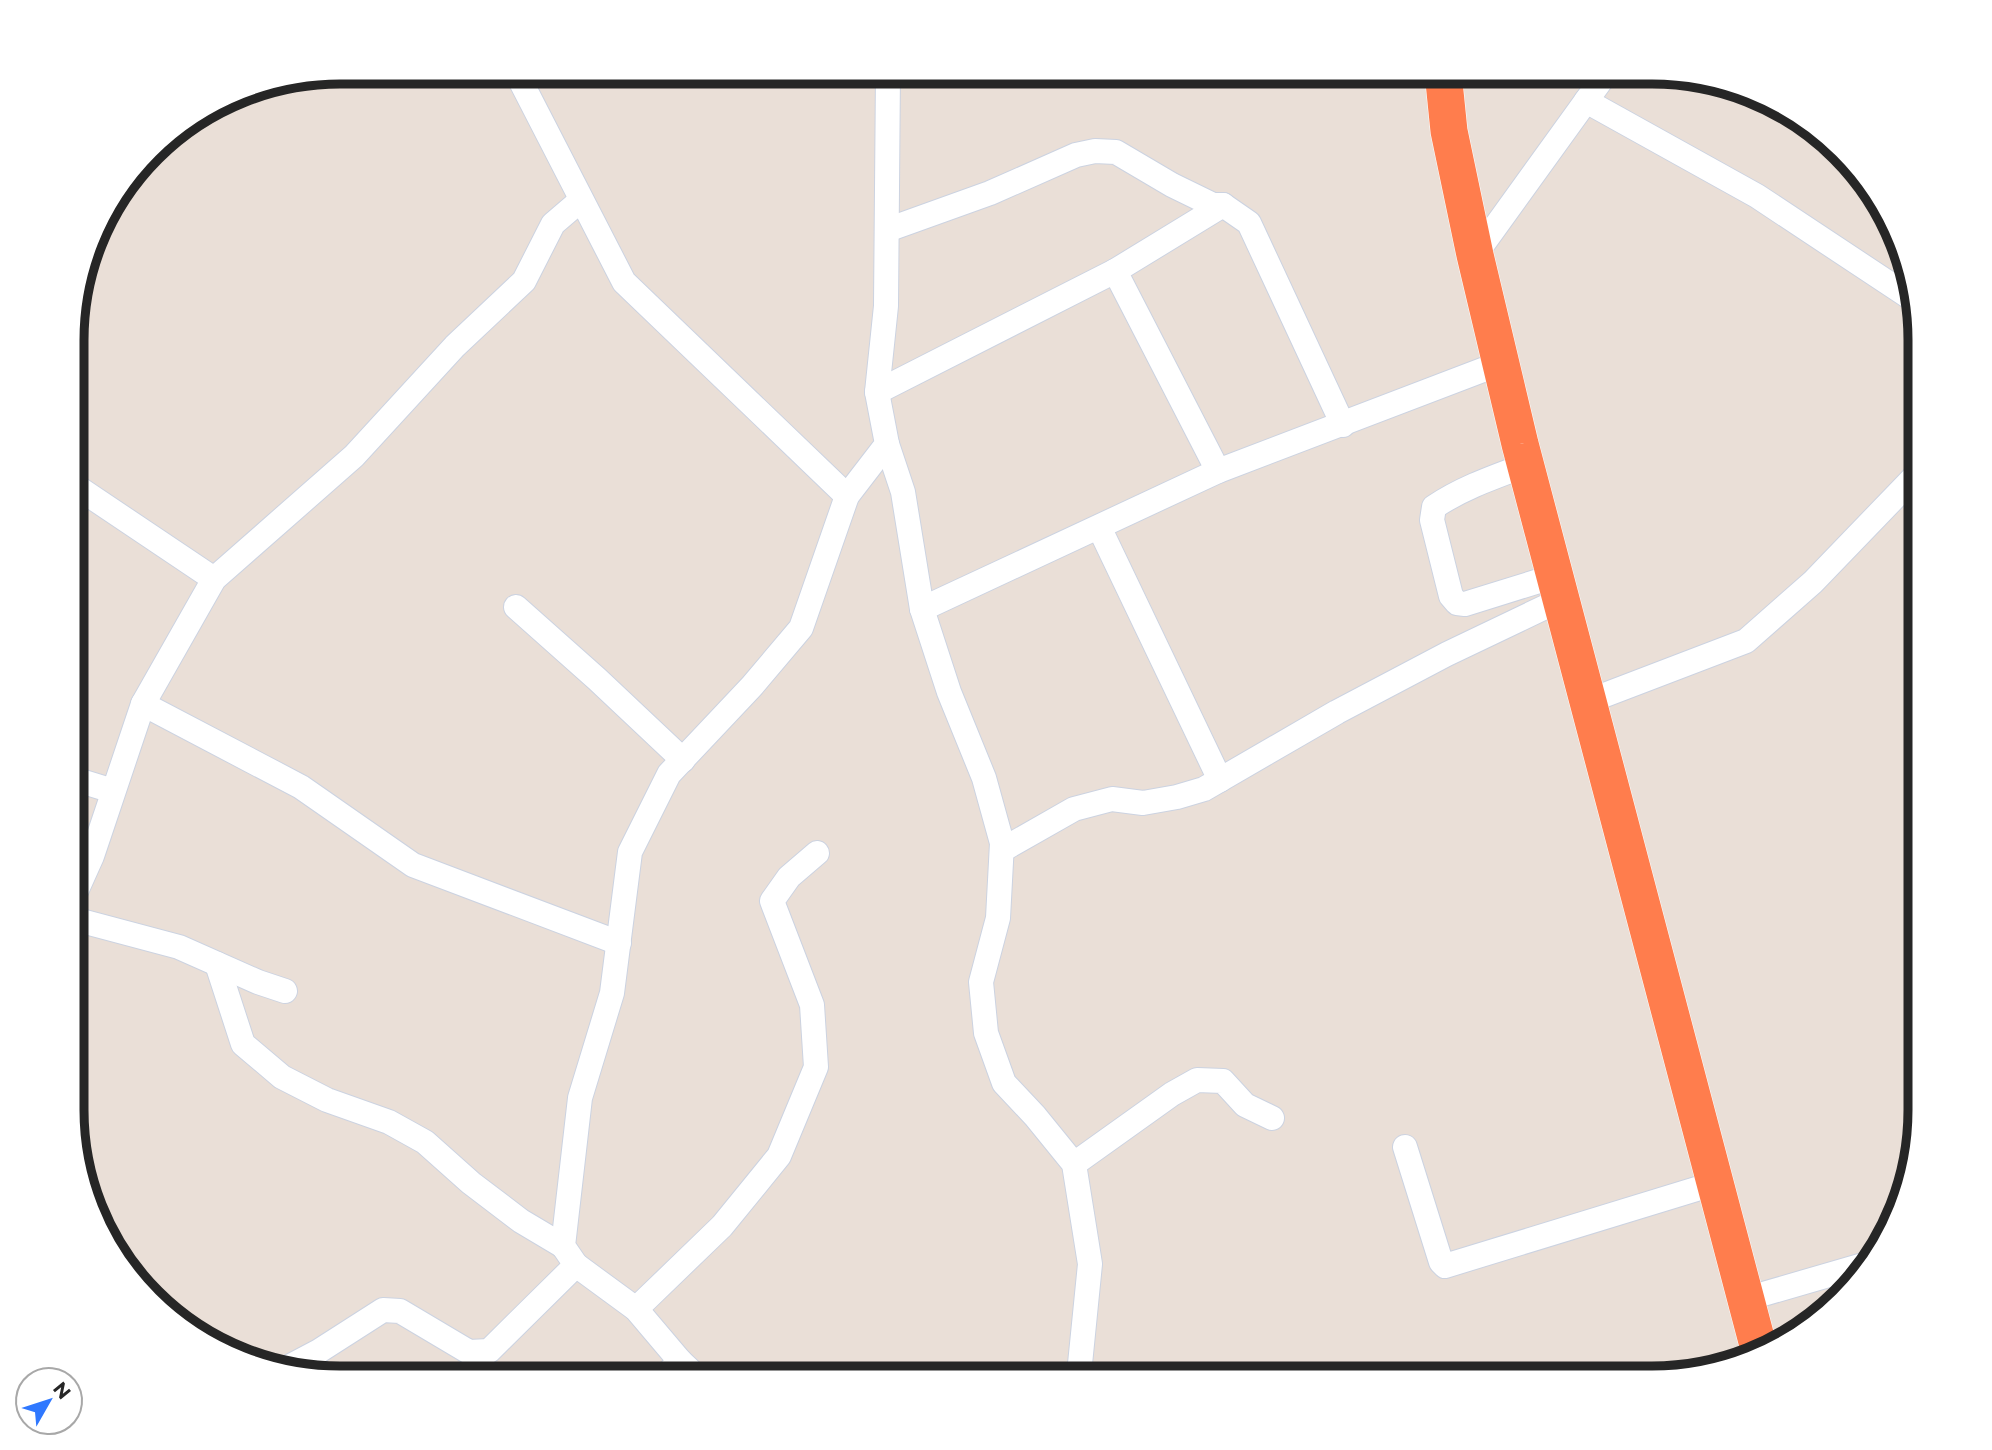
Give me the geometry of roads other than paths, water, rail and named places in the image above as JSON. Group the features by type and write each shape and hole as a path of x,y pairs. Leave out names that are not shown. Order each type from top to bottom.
{"highway":[{"path":"1444,84 1449,131 1475,255 1526,465 1757,1343"}],"street":[{"path":"522,84 624,282 847,496"},
{"path":"888,84 886,306 877,392 887,444 903,492 922,609 948,692 984,778 1002,843 998,918 981,982 986,1033 1004,1083 1074,1164 1090,1264 1079,1366"},
{"path":"1475,255 1598,84"},
{"path":"1586,101 1757,196 1904,293"},
{"path":"887,230 990,193 1076,155 1095,151 1115,152 1182,190 1213,205 1223,205 1249,223 1343,425"},
{"path":"84,874 143,704 214,579 354,456 455,346 524,281 553,224 581,200"},
{"path":"877,392 1115,271 1223,205"},
{"path":"1115,271 1218,471"},
{"path":"922,609 1218,471 1501,363"},
{"path":"298,1362 383,1310 400,1311 470,1352 488,1351 570,1255 580,1098 612,993 630,852 670,774 752,686 801,628 847,496 887,444"},
{"path":"1526,465 1460,491 1434,507 1432,520 1451,596 1457,603 1465,604 1558,588"},
{"path":"1589,701 1746,641 1812,583 1908,483"},
{"path":"84,492 214,579"},
{"path":"1099,527 1220,780"},
{"path":"1002,850 1074,809 1112,799 1143,803 1204,789 1337,712 1447,654 1558,588"},
{"path":"516,607 597,678 683,760"},
{"path":"143,704 301,787 413,865 618,943"},
{"path":"84,782 113,791"},
{"path":"636,1309 722,1226 779,1156 816,1067 812,1005 772,901 789,877 817,853"},
{"path":"84,922 179,947 285,991"},
{"path":"217,964 243,1044 282,1077 327,1100 389,1122 425,1142 471,1184 570,1255 636,1309 669,1366"},
{"path":"1074,1164 1172,1094 1197,1080 1223,1081 1245,1105 1272,1118"},
{"path":"1405,1146 1441,1262 1445,1266 1716,1183"},
{"path":"1746,1299 1853,1268"}]}
